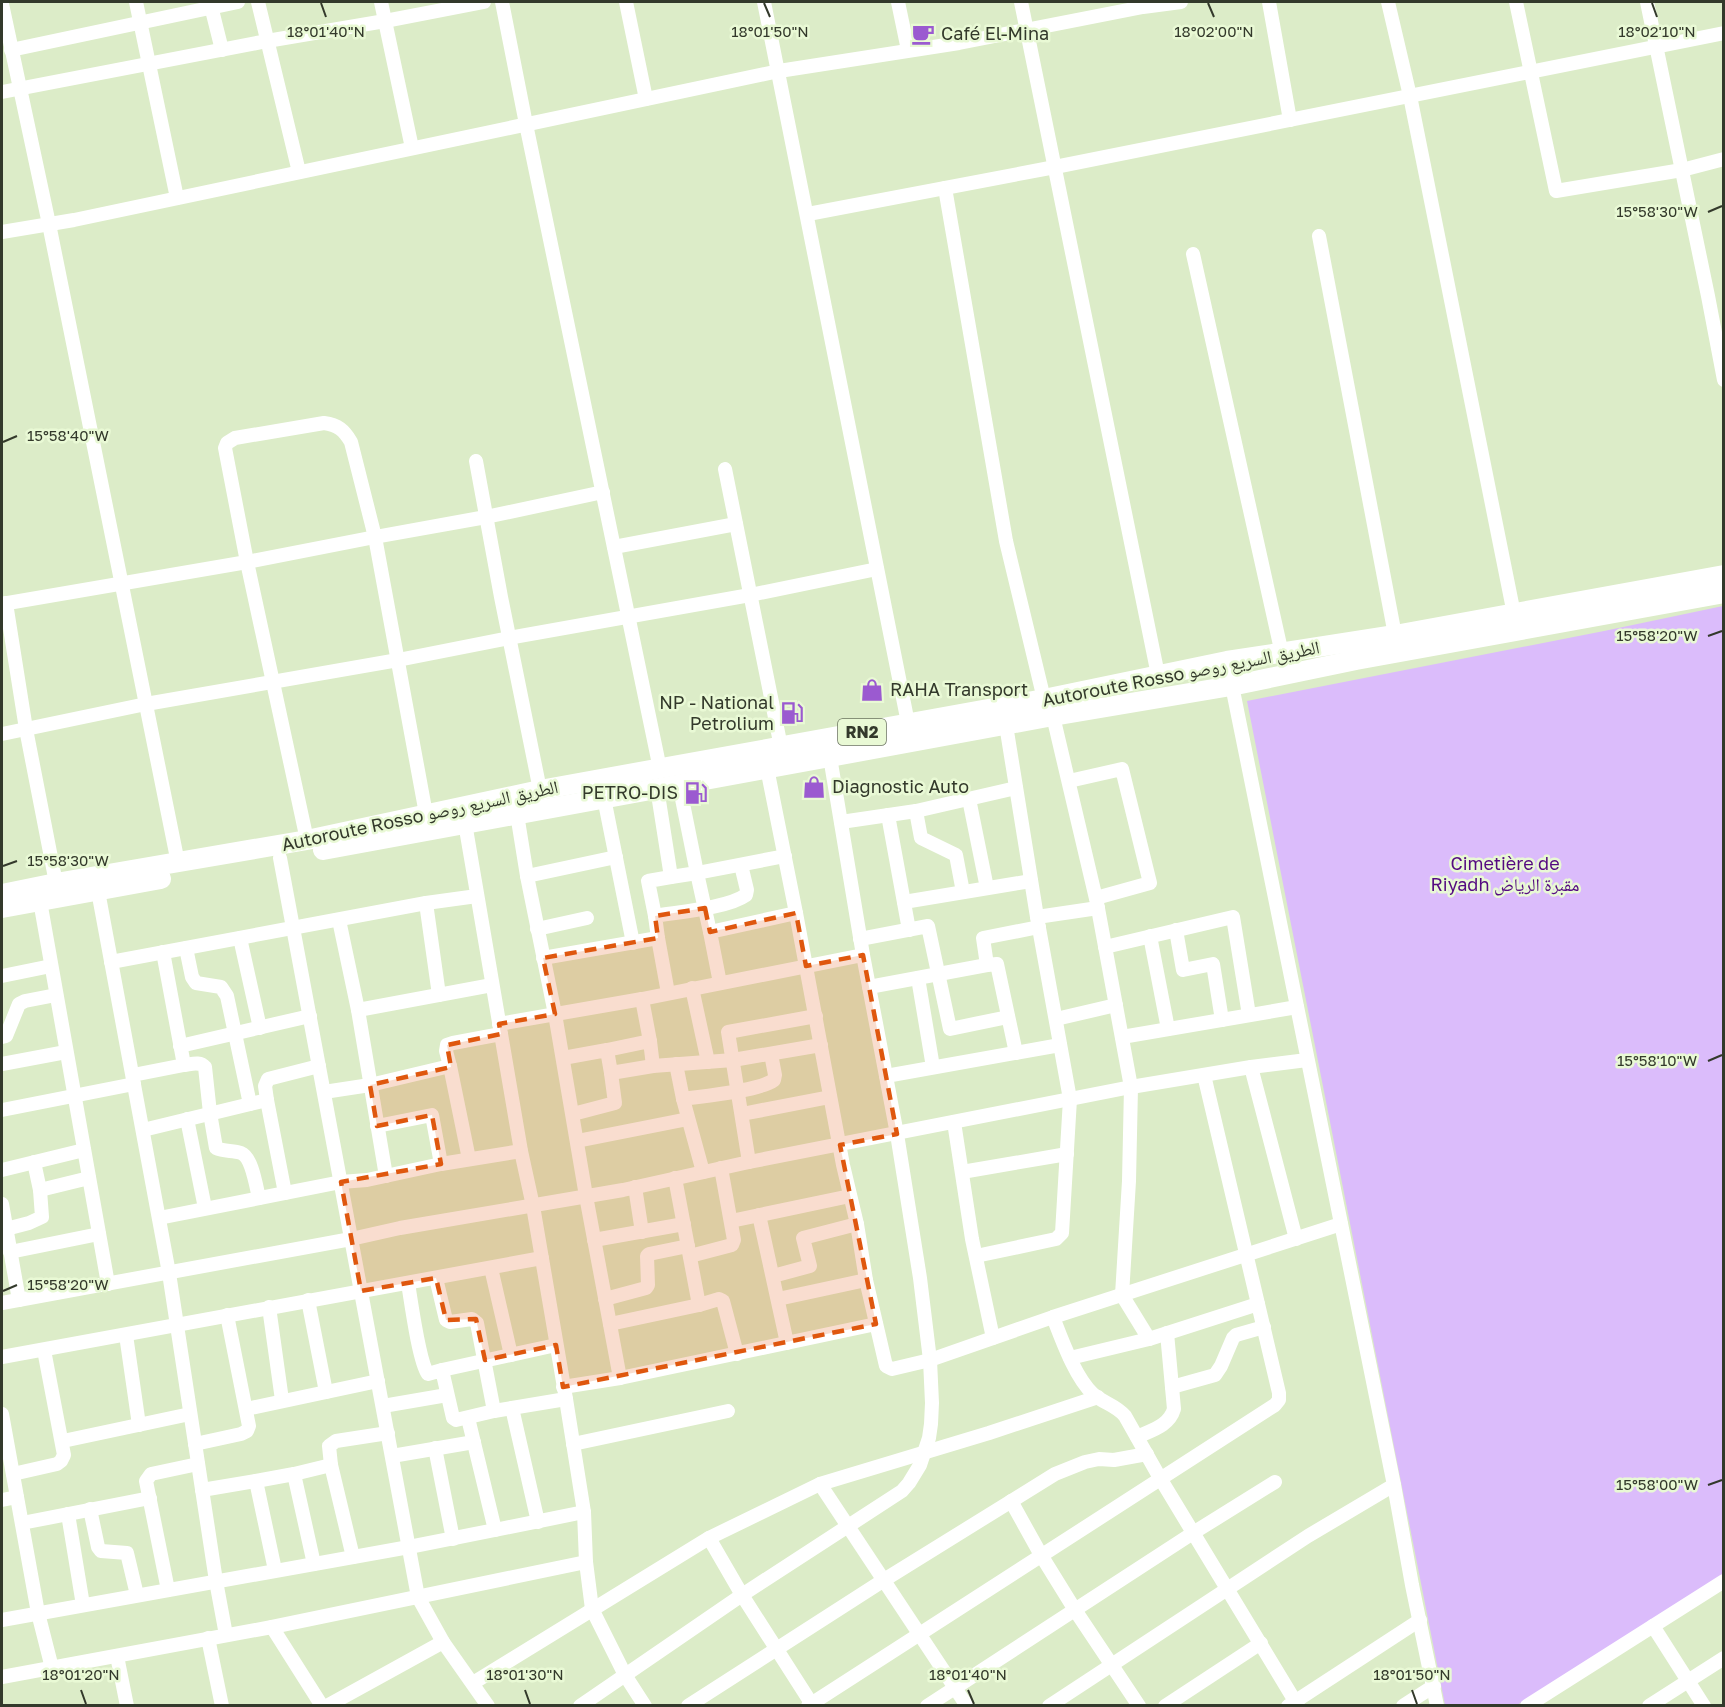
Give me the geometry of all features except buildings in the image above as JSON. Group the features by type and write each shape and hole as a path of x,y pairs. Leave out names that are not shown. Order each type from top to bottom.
{"highway":[{"name":"Autoroute Rosso الطريق السريع روصو","path":"2,894 307,840 540,790 658,778 679,784 1006,725 1049,707 1113,686 1158,675 1227,661 1282,654 1514,614 1724,574"},
{"name":"Autoroute Rosso الطريق السريع روصو","path":"2,908 604,798 658,778 781,747 908,723 1231,686 1356,660 1724,593"}],"street":[{"path":"136,2 177,198"},
{"path":"11,50 141,23 211,4 238,2"},
{"path":"258,2 299,172"},
{"path":"381,2 412,148"},
{"path":"2,92 483,2"},
{"path":"502,2 628,616 658,778 671,877"},
{"path":"626,2 646,99"},
{"path":"764,2 908,723"},
{"path":"898,2 908,50"},
{"path":"1021,2 1158,675"},
{"path":"2,232 177,198 779,71 959,43 1143,4 1181,2"},
{"path":"1269,2 1290,120"},
{"path":"1388,2 1410,96 1514,614"},
{"path":"1516,2 1556,191 1682,170 1724,159"},
{"path":"1647,2 1724,380"},
{"path":"2,4 49,224 178,863"},
{"path":"211,4 222,50"},
{"path":"808,214 1724,33"},
{"path":"945,188 1006,541 1097,903 1131,1087 1129,1181 1122,1295 1149,1338"},
{"path":"1319,236 1395,635"},
{"path":"1193,254 1282,654"},
{"path":"307,840 247,562 225,448 227,443 235,438 324,423 334,424 345,431 351,442 375,537 426,814"},
{"path":"476,461 540,790"},
{"path":"725,469 781,747"},
{"path":"56,883 4,604 247,562 486,517 603,492"},
{"path":"614,547 736,524"},
{"path":"2,734 146,704 750,595 877,569"},
{"path":"1227,661 1437,1706"},
{"path":"976,1256 1056,1239 1062,1233 1067,1154 1070,1099 1006,725"},
{"path":"580,1706 848,1524 902,1491 926,1452 931,1425 930,1360 920,1278 897,1134 860,939 830,757"},
{"path":"767,768 843,1165 886,1366 892,1369 930,1360 1053,1317 1341,1224"},
{"path":"987,965 983,938 1097,903 1150,883 1122,769 1068,781"},
{"path":"679,784 720,983"},
{"path":"841,822 916,811 1016,788"},
{"path":"604,798 633,943"},
{"path":"969,799 987,888"},
{"path":"916,811 921,838 956,855 963,892"},
{"path":"518,814 527,876 555,1014 620,1378"},
{"path":"888,815 909,930"},
{"path":"465,823 565,1393 584,1512 586,1562 592,1609 625,1675 645,1706"},
{"path":"668,993 648,881 785,856"},
{"path":"527,876 616,857"},
{"path":"280,858 418,1597 443,1642 488,1706"},
{"path":"655,916 705,908 741,898 746,895 747,890 741,865"},
{"path":"904,902 1031,880"},
{"path":"98,891 169,1273 226,1635"},
{"path":"111,962 426,903 477,896"},
{"path":"40,901 108,1284"},
{"path":"426,903 439,995"},
{"path":"710,932 796,913"},
{"path":"1105,947 1233,916 1249,1015"},
{"path":"537,929 588,918"},
{"path":"339,920 358,1010 386,1176"},
{"path":"860,939 928,926 950,1029 1008,1017"},
{"path":"1176,930 1183,970 1213,964 1222,1020"},
{"path":"1150,936 1168,1029"},
{"path":"240,938 260,1028"},
{"path":"543,958 658,938"},
{"path":"186,948 192,977 196,983 220,987 227,996 250,1104"},
{"path":"163,952 184,1065"},
{"path":"469,1160 446,1051 447,1045 555,1014 863,955"},
{"path":"869,987 997,964 1016,1053"},
{"path":"2,976 51,966"},
{"path":"918,978 933,1067"},
{"path":"358,1010 492,985"},
{"path":"692,988 708,1062"},
{"path":"2,1037 6,1036 19,1004 56,995"},
{"path":"642,999 653,1066"},
{"path":"1056,1019 1116,1005"},
{"path":"1122,1037 1297,1007"},
{"path":"180,1046 310,1016"},
{"path":"749,1162 728,1032 816,1016"},
{"path":"563,1058 650,1041"},
{"path":"611,1073 653,1066 771,1054 821,1045"},
{"path":"886,1076 1060,1045"},
{"path":"573,1114 615,1103 607,1050"},
{"path":"2,1064 66,1052"},
{"path":"683,1099 768,1084 774,1080 771,1054"},
{"path":"2,1303 400,1228 635,1187 749,1162 1131,1087 1308,1060"},
{"path":"2,1110 74,1096 184,1065 203,1064 216,1149 241,1153 246,1157 250,1163 259,1198"},
{"path":"676,1064 702,1172"},
{"path":"285,1193 265,1086 268,1079 319,1066"},
{"path":"324,1092 370,1085 450,1066"},
{"path":"1251,1067 1296,1239"},
{"path":"709,1538 811,1705 1275,1405 1279,1400 1279,1393 1204,1075"},
{"path":"742,1114 830,1097"},
{"path":"143,1130 267,1100"},
{"path":"377,1126 432,1115 441,1164"},
{"path":"187,1119 205,1208"},
{"path":"577,1141 688,1119"},
{"path":"954,1122 976,1256 993,1338"},
{"path":"2,1170 84,1150"},
{"path":"159,1218 341,1182 521,1151"},
{"path":"962,1172 1067,1154"},
{"path":"6,1229 42,1217 40,1190 34,1162"},
{"path":"605,1299 646,1288 648,1285 647,1256 649,1254 732,1245 734,1240 721,1168"},
{"path":"40,1190 89,1178"},
{"path":"675,1178 699,1305"},
{"path":"635,1187 642,1232"},
{"path":"730,1221 850,1196"},
{"path":"2,1204 19,1300"},
{"path":"759,1215 788,1343"},
{"path":"594,1240 684,1224"},
{"path":"773,1276 810,1266 803,1238 857,1224"},
{"path":"10,1252 99,1234"},
{"path":"2,1357 542,1258"},
{"path":"491,1268 511,1354"},
{"path":"436,1278 446,1320 450,1322 475,1320 477,1323 494,1411"},
{"path":"778,1299 866,1280"},
{"path":"408,1283 420,1352 428,1374 556,1345"},
{"path":"610,1324 719,1299 723,1301 737,1354"},
{"path":"308,1300 326,1392"},
{"path":"1070,1358 1167,1333 1258,1304"},
{"path":"268,1307 282,1400"},
{"path":"195,1444 241,1434 247,1431 249,1426 227,1315"},
{"path":"1053,1317 1070,1358 1092,1393 1119,1409 1137,1437 1261,1643 1294,1704 1420,1620"},
{"path":"442,1370 453,1418 456,1420 512,1408 620,1378 876,1324"},
{"path":"1172,1387 1215,1375 1236,1335 1264,1327"},
{"path":"1137,1437 1167,1422 1172,1416 1174,1409 1167,1333"},
{"path":"126,1335 139,1425"},
{"path":"13,1474 57,1464 64,1455 44,1350"},
{"path":"246,1409 378,1381"},
{"path":"383,1406 447,1395"},
{"path":"473,1683 709,1538 820,1484 1098,1397"},
{"path":"512,1408 538,1522"},
{"path":"573,1444 728,1411"},
{"path":"2,1414 4,1448 13,1474 38,1613 52,1668"},
{"path":"63,1441 190,1414"},
{"path":"468,1418 495,1530"},
{"path":"353,1557 331,1465 329,1446 336,1441 388,1433"},
{"path":"392,1456 474,1442"},
{"path":"435,1448 453,1539"},
{"path":"688,1706 884,1580 1056,1474 1085,1462 1147,1454"},
{"path":"168,1590 147,1481 151,1474 198,1464"},
{"path":"202,1491 331,1465"},
{"path":"294,1474 314,1564"},
{"path":"256,1481 276,1570"},
{"path":"927,1706 1275,1482"},
{"path":"820,1484 967,1706"},
{"path":"1048,1706 1308,1536 1394,1485"},
{"path":"2,1500 17,1497"},
{"path":"22,1523 150,1498"},
{"path":"1011,1501 1075,1610 1139,1706"},
{"path":"90,1509 98,1547 101,1551 127,1553 137,1595"},
{"path":"2,1620 453,1539 584,1512"},
{"path":"68,1514 83,1605"},
{"path":"2,1677 272,1627 586,1562"},
{"path":"1532,1704 1724,1581"},
{"path":"1653,1626 1704,1706"},
{"path":"272,1627 325,1706 443,1642"},
{"path":"208,1638 222,1706"},
{"path":"1165,1706 1261,1643"},
{"path":"117,1656 127,1706"},
{"path":"1649,1706 1724,1658"},
{"path":"1404,1706 1434,1686"}],"highlighted area":[{"path":"705,908 710,932 796,913 806,966 863,955 897,1134 840,1145 876,1324 563,1387 556,1345 485,1360 476,1319 446,1320 436,1278 361,1291 341,1182 441,1164 432,1115 377,1126 370,1085 451,1067 447,1045 501,1034 499,1024 555,1014 543,958 658,938 655,916"}],"green space":[{"name":"Cimetière de Riyadh مقبرة الرياض","path":"1723,606 1723,1575 1517,1705 1445,1705 1247,701"}],"place":[{"name":"Café El-Mina","path":"923,34"},
{"name":"RAHA Transport","path":"872,690"},
{"name":"NP - National Petrolium","path":"792,713"},
{"name":"Diagnostic Auto","path":"814,787"},
{"name":"PETRO-DIS","path":"696,793"}]}
